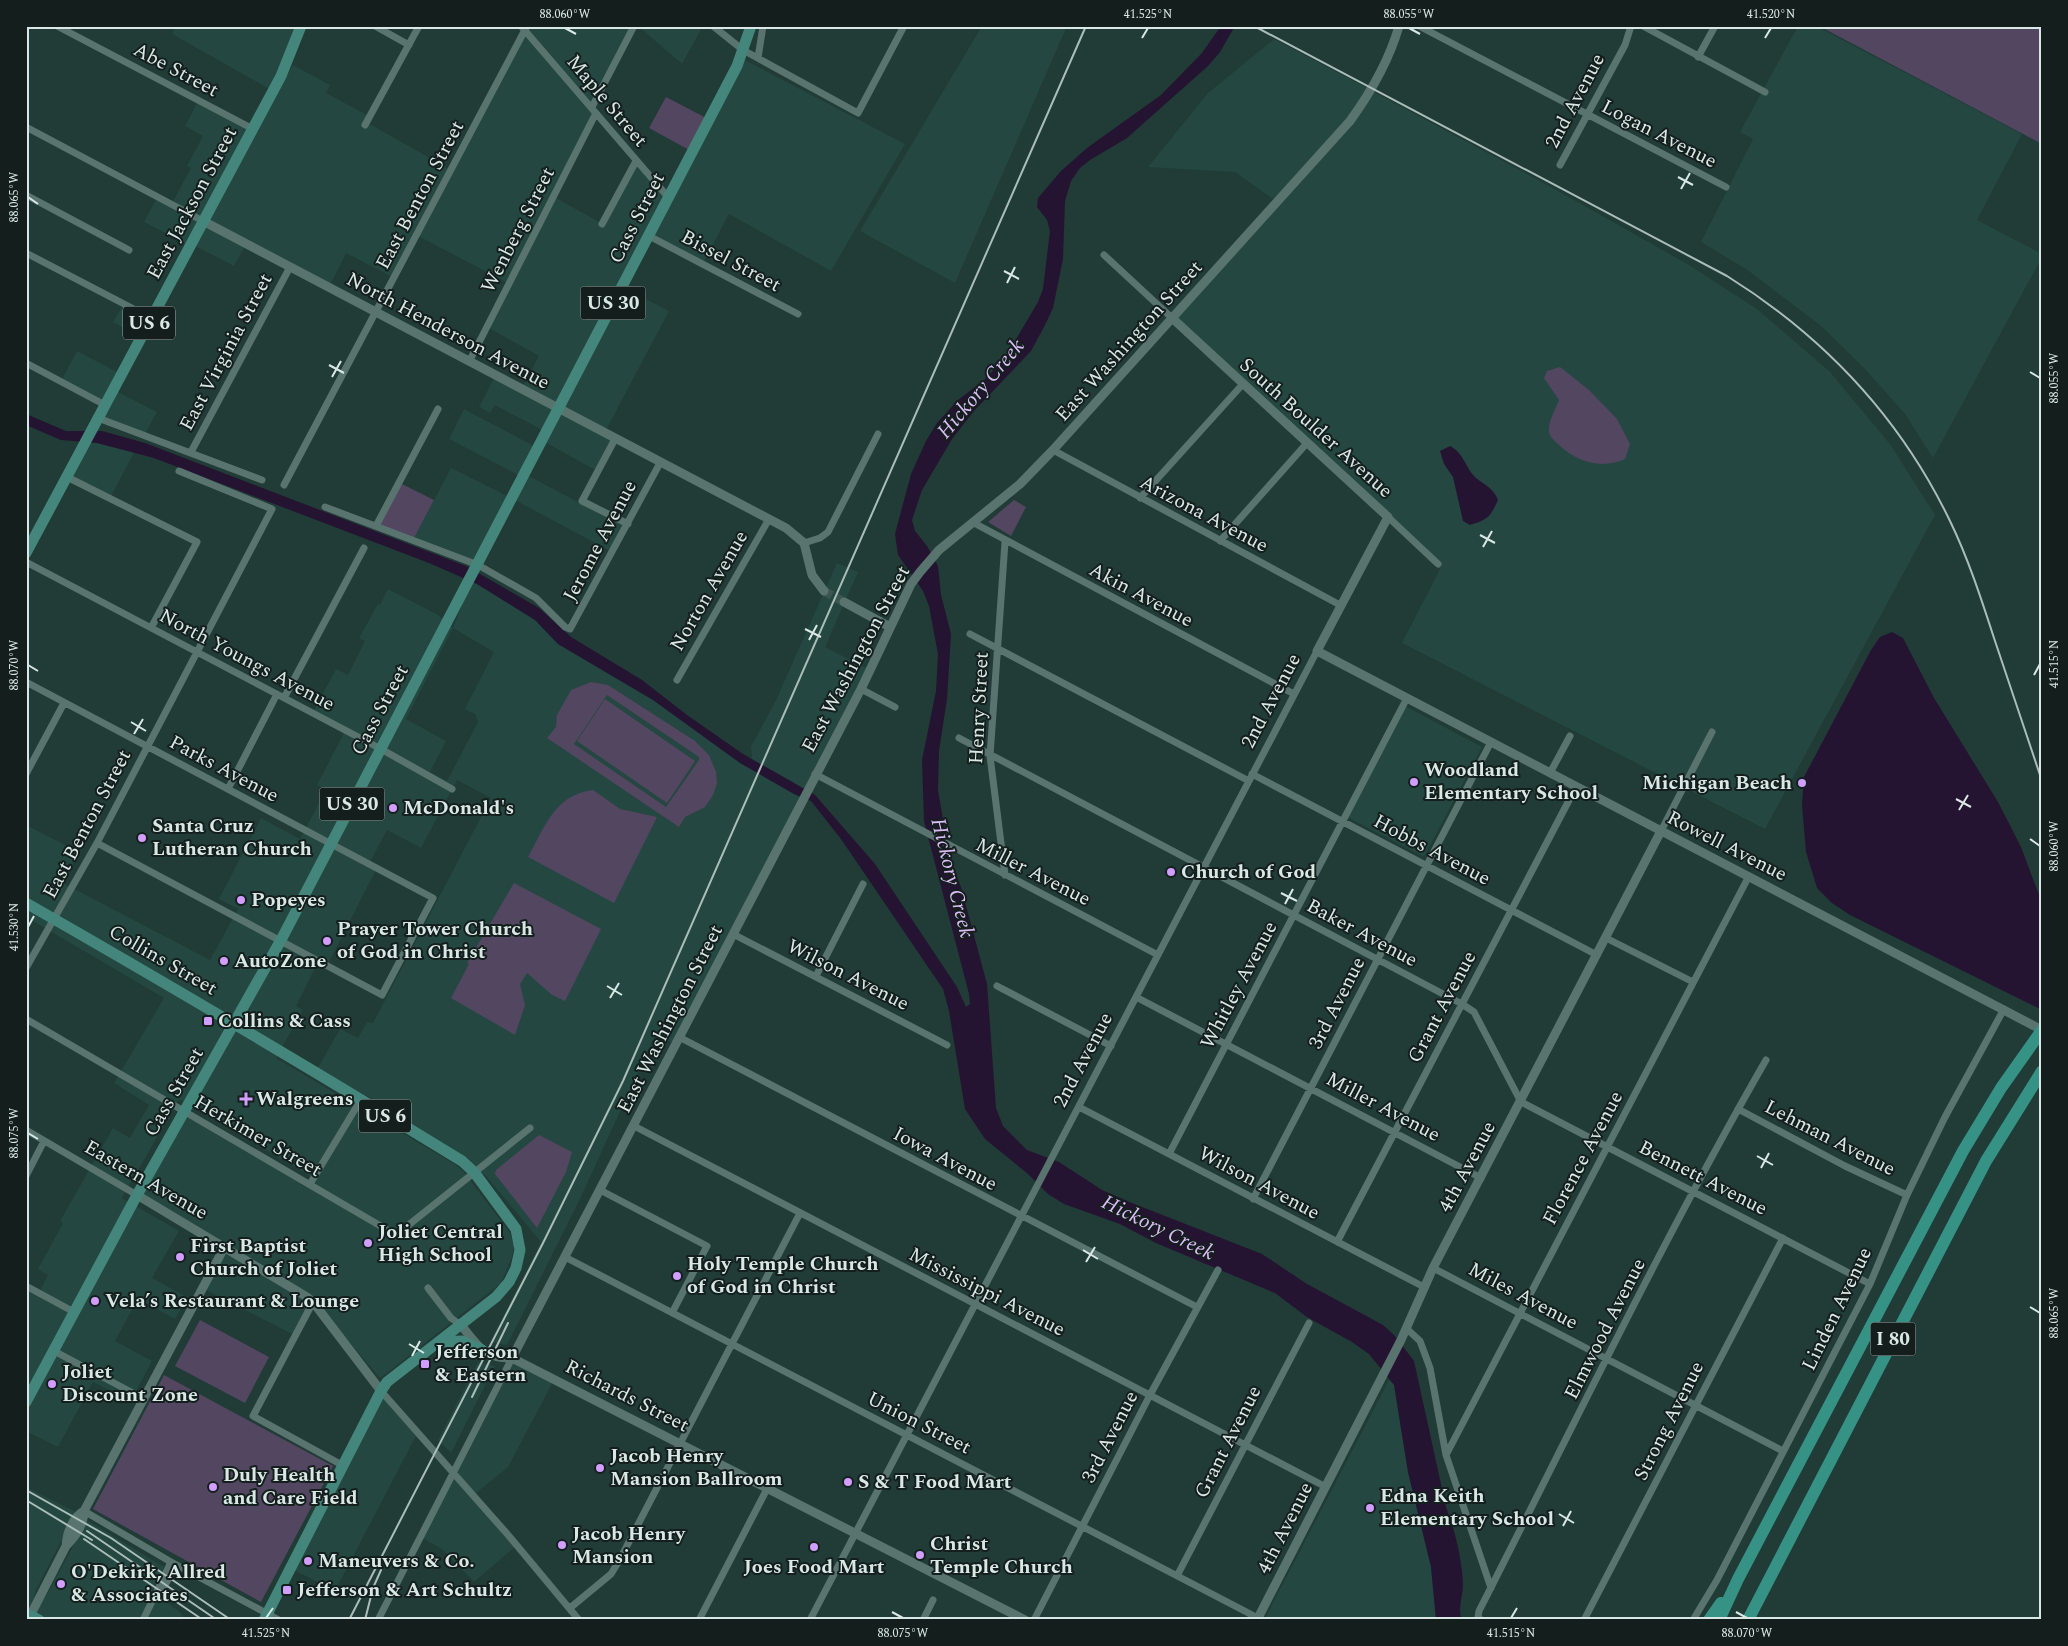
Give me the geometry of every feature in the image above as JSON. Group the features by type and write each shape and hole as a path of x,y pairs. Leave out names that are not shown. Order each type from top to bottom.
{"highway":[{"name":"I 80","path":"1719,1620 1738,1578 1963,1151 2042,1030"},
{"name":"I 80","path":"1750,1617 1986,1162 2042,1071"},
{"path":"1709,1620 1738,1578"}],"main road":[{"name":"East Jackson Street","path":"26,553 203,220 254,129 281,76 301,26"},
{"name":"Cass Street","path":"26,1402 137,1195 236,1024 281,940 649,236 744,47 751,26"},
{"name":"Collins Street","path":"26,903 236,1024 462,1161 474,1172 516,1229 520,1250 513,1275 503,1289 461,1325"},
{"name":"US 6","path":"262,1617 381,1390 387,1382 461,1325"},
{"path":"438,1342 462,1341 482,1350"}],"street":[{"name":"Abe Street","path":"57,26 254,129"},
{"path":"375,26 409,45"},
{"path":"365,125 419,26"},
{"name":"Wenberg Street","path":"469,362 634,26"},
{"path":"713,26 758,58 858,112 904,26"},
{"path":"758,58 763,26"},
{"name":"East Washington Street","path":"512,1358 566,1258 810,783 861,689 911,584 939,550 974,524 1020,484 1053,450 1350,121 1380,74 1399,26"},
{"name":"Logan Avenue","path":"1419,26 1726,187"},
{"name":"2nd Avenue","path":"1560,165 1625,45 1631,26"},
{"path":"1643,26 1765,92"},
{"path":"1698,57 1715,26"},
{"name":"Maple Street","path":"524,28 668,197"},
{"name":"East Benton Street","path":"284,485 524,28"},
{"name":"North Henderson Avenue","path":"26,127 769,519 795,534 804,543"},
{"path":"602,224 636,161"},
{"path":"26,196 129,250"},
{"name":"Bissel Street","path":"649,236 798,314"},
{"path":"26,253 151,318"},
{"path":"1104,255 1172,318"},
{"name":"East Virginia Street","path":"192,452 290,267"},
{"name":"South Boulder Avenue","path":"1172,318 1242,385 1438,564"},
{"path":"26,363 105,406"},
{"path":"1140,498 1242,385"},
{"path":"376,526 438,409"},
{"path":"96,421 192,452 262,480"},
{"path":"824,591 812,575 804,543 820,538 828,532 878,434"},
{"path":"615,439 582,501 628,524"},
{"path":"1220,541 1307,443"},
{"name":"Arizona Avenue","path":"1053,450 1340,606"},
{"name":"Jerome Avenue","path":"478,565 536,598 565,628 570,629 660,463"},
{"name":"East Benton Street","path":"26,968 97,843 272,509 179,472"},
{"path":"67,477 197,542 151,628"},
{"path":"325,507 478,565"},
{"name":"2nd Avenue","path":"810,1620 1388,517"},
{"name":"Norton Avenue","path":"677,680 769,519"},
{"name":"Akin Avenue","path":"974,524 1294,694"},
{"name":"Henry Street","path":"1005,542 999,650 990,756 1005,875"},
{"path":"228,789 364,548"},
{"name":"North Youngs Avenue","path":"26,562 452,788"},
{"path":"844,602 890,627"},
{"name":"Hobbs Avenue","path":"970,634 1251,777 1342,821 1597,955"},
{"name":"Rowell Avenue","path":"1317,651 2042,1030"},
{"name":"Parks Avenue","path":"26,682 433,898 382,995 281,940"},
{"path":"861,689 895,707"},
{"name":"Whitley Avenue","path":"1169,1154 1406,698"},
{"path":"26,774 64,703"},
{"name":"4th Avenue","path":"1257,1619 1407,1329 1433,1268 1712,732"},
{"path":"1550,773 1570,736"},
{"name":"Baker Avenue","path":"959,738 1462,1004 1474,1012 1521,1102"},
{"name":"3rd Avenue","path":"1253,1199 1491,742"},
{"name":"Miller Avenue","path":"815,774 1158,955"},
{"name":"Grant Avenue","path":"1337,1242 1576,787"},
{"path":"97,843 281,940"},
{"name":"Florence Avenue","path":"1446,1455 1749,876"},
{"path":"816,976 863,884"},
{"name":"Wilson Avenue","path":"733,934 947,1045"},
{"path":"1606,938 1693,982"},
{"path":"997,986 1110,1046"},
{"name":"Miller Avenue","path":"1136,997 1312,1087 1481,1178"},
{"name":"Linden Avenue","path":"1693,1620 1717,1580 1870,1284 1907,1195 1945,1117 2004,1009"},
{"name":"Herkimer Street","path":"26,1019 396,1235 474,1172"},
{"name":"Iowa Avenue","path":"680,1037 1197,1308"},
{"name":"Elmwood Avenue","path":"1479,1618 1491,1588 1607,1359 1738,1109 1766,1060"},
{"path":"310,1184 360,1100"},
{"name":"Bennett Avenue","path":"1521,1102 1870,1284"},
{"name":"Wilson Avenue","path":"1079,1107 1424,1288"},
{"name":"Lehman Avenue","path":"1738,1109 1845,1166 1907,1195"},
{"name":"Mississippi Avenue","path":"634,1126 1326,1488"},
{"path":"474,1172 530,1128"},
{"name":"Eastern Avenue","path":"26,1130 225,1246 314,1302 381,1390 579,1620"},
{"path":"26,1176 44,1141"},
{"path":"600,1190 707,1246 672,1313"},
{"path":"570,1608 610,1574 620,1561 680,1442 800,1214"},
{"name":"Strong Avenue","path":"1584,1620 1783,1238"},
{"path":"31,1617 66,1546 67,1534 78,1515 84,1511 225,1246"},
{"name":"Union Street","path":"566,1258 907,1434 1257,1619"},
{"name":"Miles Avenue","path":"1433,1268 1521,1312 1783,1451"},
{"name":"3rd Avenue","path":"1034,1620 1150,1395 1218,1270"},
{"path":"26,1286 74,1312"},
{"path":"428,1288 451,1318 461,1325 482,1350"},
{"path":"314,1302 252,1416 342,1465"},
{"name":"Grant Avenue","path":"1177,1576 1308,1323"},
{"path":"1407,1329 1420,1341 1430,1368 1446,1455 1491,1588"},
{"name":"Richards Street","path":"482,1350 495,1357 512,1358 857,1532 1025,1620"},
{"path":"54,1351 144,1399"},
{"path":"378,1620 512,1358"},
{"path":"699,1620 768,1487"},
{"path":"84,1511 262,1617 279,1620"},
{"path":"143,1620 154,1600 159,1596 173,1563"},
{"path":"923,1620 933,1600"}],"shaded area":[{"path":"176,26 300,26 273,91 172,34"},
{"path":"521,26 636,26 593,107"},
{"path":"638,26 703,26 682,64"},
{"path":"982,26 1067,26 955,283 860,231"},
{"path":"1798,26 1816,26 2022,134 1977,220 2042,254 2042,257 1933,458 1905,414 1864,368 1821,326 1746,269 1701,242 1753,139 1740,132"},
{"path":"1819,26 2042,26 2042,144"},
{"path":"525,32 595,113 508,283 418,236"},
{"path":"1274,39 1369,89 1362,103 1276,201 1235,172 1148,167 1208,93"},
{"path":"741,58 905,144 831,271 729,214 703,263 650,236"},
{"path":"293,65 330,85 326,93 369,116 366,122 451,170 394,278 346,253 329,287 204,220"},
{"path":"1372,91 1551,187 1689,265 1757,309 1830,372 1890,444 1935,515 1765,829 1402,643 1440,569 1176,317"},
{"path":"666,97 708,119 691,151 649,128"},
{"path":"198,101 252,129 189,245 144,222 158,196 172,203 191,168 187,166 203,136 185,126"},
{"path":"636,162 667,197 558,408 521,389 539,356 487,327 554,197 603,224"},
{"path":"203,221 246,244 234,266 191,244"},
{"path":"623,287 669,311 605,432 559,409"},
{"path":"123,305 150,319 140,337 113,322"},
{"path":"77,351 121,374 104,404 61,381"},
{"path":"1560,367 1589,390 1617,419 1630,444 1625,459 1608,464 1591,463 1568,453 1551,437 1549,425 1559,400 1544,378 1547,371"},
{"path":"495,376 558,409 546,432 495,405 490,413 479,407"},
{"path":"114,390 157,412 145,434 100,417"},
{"path":"464,409 538,448 522,477 449,439"},
{"path":"558,410 614,439 597,471 543,441"},
{"path":"83,443 97,443 135,451 110,498 66,476"},
{"path":"451,468 511,498 478,562 414,538"},
{"path":"525,474 625,527 612,552 513,499"},
{"path":"400,483 434,500 414,538 377,525"},
{"path":"1014,500 1026,507 1011,536 988,522"},
{"path":"837,563 858,572 825,647 870,670 806,790 772,770 794,794 802,798 675,1044 655,1035 579,1201 507,1345 490,1342 541,1242 486,1176 369,1097 317,1069 340,1029 358,1038 367,1022 373,1023 491,798 457,780 421,848 387,830 370,862 378,866 327,966 318,962 296,1006 303,1010 276,1058 456,1165 464,1172 510,1233 514,1246 512,1257 501,1283 382,1377 379,1377 315,1301 140,1194 185,1114 310,1187 315,1179 179,1099 122,1198 179,1231 152,1278 187,1297 175,1319 138,1299 115,1341 152,1361 131,1401 93,1382 58,1447 26,1431 26,1287 40,1291 48,1275 38,1269 63,1223 60,1221 113,1128 130,1138 149,1105 114,1083 164,998 26,917 26,825 79,852 63,883 210,960 238,909 219,899 261,818 300,839 326,790 317,785 346,729 313,712 336,669 348,675 365,641 359,638 388,589 438,615 453,628 471,581 535,620 558,644 653,700 747,767 752,756 751,747 776,700","holes":["453,628 494,652 465,709 475,714 478,722 447,781 430,772 446,741 406,719"]},
{"path":"591,682 608,685 695,741 709,755 716,772 717,783 713,795 705,807 685,817 679,827 547,738 556,727 557,715 571,690","holes":["607,695 699,757 699,760 666,807 574,744"]},
{"path":"605,699 695,761 667,803 577,741"},
{"name":"Woodland Elementary School","path":"1405,706 1482,747 1424,857 1347,817"},
{"path":"593,790 620,809 657,817 614,903 528,857 552,814 560,805 580,793"},
{"path":"514,883 601,929 565,1001 552,995 527,973 520,984 525,1005 515,1035 451,998 469,964 467,963"},
{"path":"539,1135 572,1152 566,1172 537,1228 495,1174 496,1170"},
{"path":"228,1249 311,1303 294,1335 206,1290"},
{"path":"200,1320 269,1357 245,1403 175,1366"},
{"path":"513,1360 554,1380 508,1467 475,1494 518,1544 474,1582 442,1549 422,1538"},
{"path":"478,1362 495,1366 451,1453 438,1440"},
{"name":"Duly Health and Care Field","path":"164,1375 333,1466 261,1602 93,1509"},
{"name":"Edna Keith Elementary School","path":"1389,1380 1394,1384 1408,1472 1431,1567 1436,1620 1264,1620"},
{"path":"381,1393 417,1434 335,1591 290,1568"},
{"path":"26,1487 76,1512 36,1590 30,1614 26,1612"},
{"path":"87,1520 164,1567 152,1590 182,1614 184,1620 29,1620 49,1591"}],"water":[{"name":"Hickory Creek","path":"1221,26 1235,26 1220,52 1208,66 1127,138 1080,168 1071,181 1065,201 1063,259 1053,308 1045,325 1031,351 974,411 952,439 922,490 912,520 915,531 927,546 938,566 941,595 951,634 947,699 939,751 938,790 950,860 961,887 987,984 996,1108 1003,1126 1027,1150 1059,1162 1102,1190 1262,1254 1307,1284 1383,1325 1394,1335 1414,1361 1446,1507 1460,1555 1463,1585 1460,1607 1462,1620 1436,1620 1431,1567 1408,1472 1394,1385 1369,1354 1352,1342 1307,1317 1275,1293 1156,1243 1120,1224 1064,1204 1048,1194 1028,1174 985,1139 965,1109 949,1011 943,989 841,839 811,801 794,794 740,763 653,700 558,644 535,620 477,584 429,563 154,458 97,443 61,440 26,425 26,414 66,431 102,431 145,443 466,566 539,608 571,637 642,680 687,715 743,754 815,795 875,864 957,987 966,1007 970,1004 969,994 924,821 922,760 936,691 938,654 929,606 923,591 898,555 895,534 911,474 926,441 937,423 958,400 984,380 1005,358 1038,302 1043,289 1050,231 1047,220 1037,207 1038,198 1061,171 1087,148 1161,95 1202,53"},
{"path":"1450,446 1458,452 1475,477 1491,489 1498,500 1488,517 1470,525 1463,521 1453,477 1444,464 1440,451"},
{"path":"1892,632 1903,638 1934,698 1998,802 2021,847 2042,903 2042,1010 1850,915 1832,903 1817,888 1806,852 1802,805 1804,777 1871,650 1880,637"}],"tunnel":[{"path":"824,591 844,602"}],"railway":[{"path":"349,1620 543,1243 623,1081 1086,26"},
{"path":"1254,26 1727,276 1762,299 1827,352 1856,382 1908,447 1950,521 1963,549 1979,593 2042,781"},
{"path":"472,1397 508,1323"},
{"path":"26,1490 111,1538 231,1620"},
{"path":"26,1500 92,1540"},
{"path":"87,1531 217,1620"},
{"path":"84,1539 203,1620"},
{"path":"365,1620 373,1588 381,1570"}],"place":[{"name":"Woodland Elementary School","path":"1414,782"},
{"name":"Michigan Beach","path":"1802,783"},
{"name":"McDonald's","path":"393,808"},
{"name":"Santa Cruz Lutheran Church","path":"142,838"},
{"name":"Church of God","path":"1171,872"},
{"name":"Popeyes","path":"241,900"},
{"name":"Prayer Tower Church of God in Christ","path":"327,941"},
{"name":"AutoZone","path":"224,961"},
{"name":"Collins & Cass","path":"208,1021"},
{"name":"Walgreens","path":"246,1099"},
{"name":"Joliet Central High School","path":"368,1243"},
{"name":"First Baptist Church of Joliet","path":"180,1257"},
{"name":"Holy Temple Church of God in Christ","path":"677,1276"},
{"name":"Vela’s Restaurant & Lounge","path":"95,1301"},
{"name":"Jefferson & Eastern","path":"425,1364"},
{"name":"Joliet Discount Zone","path":"52,1384"},
{"name":"Jacob Henry Mansion Ballroom","path":"600,1468"},
{"name":"S & T Food Mart","path":"848,1482"},
{"name":"Duly Health and Care Field","path":"213,1487"},
{"name":"Edna Keith Elementary School","path":"1370,1508"},
{"name":"Jacob Henry Mansion","path":"562,1545"},
{"name":"Joes Food Mart","path":"814,1547"},
{"name":"Christ Temple Church","path":"920,1555"},
{"name":"Maneuvers & Co.","path":"308,1561"},
{"name":"O'Dekirk, Allred & Associates","path":"61,1584"},
{"name":"Jefferson & Art Schultz","path":"287,1590"}]}
